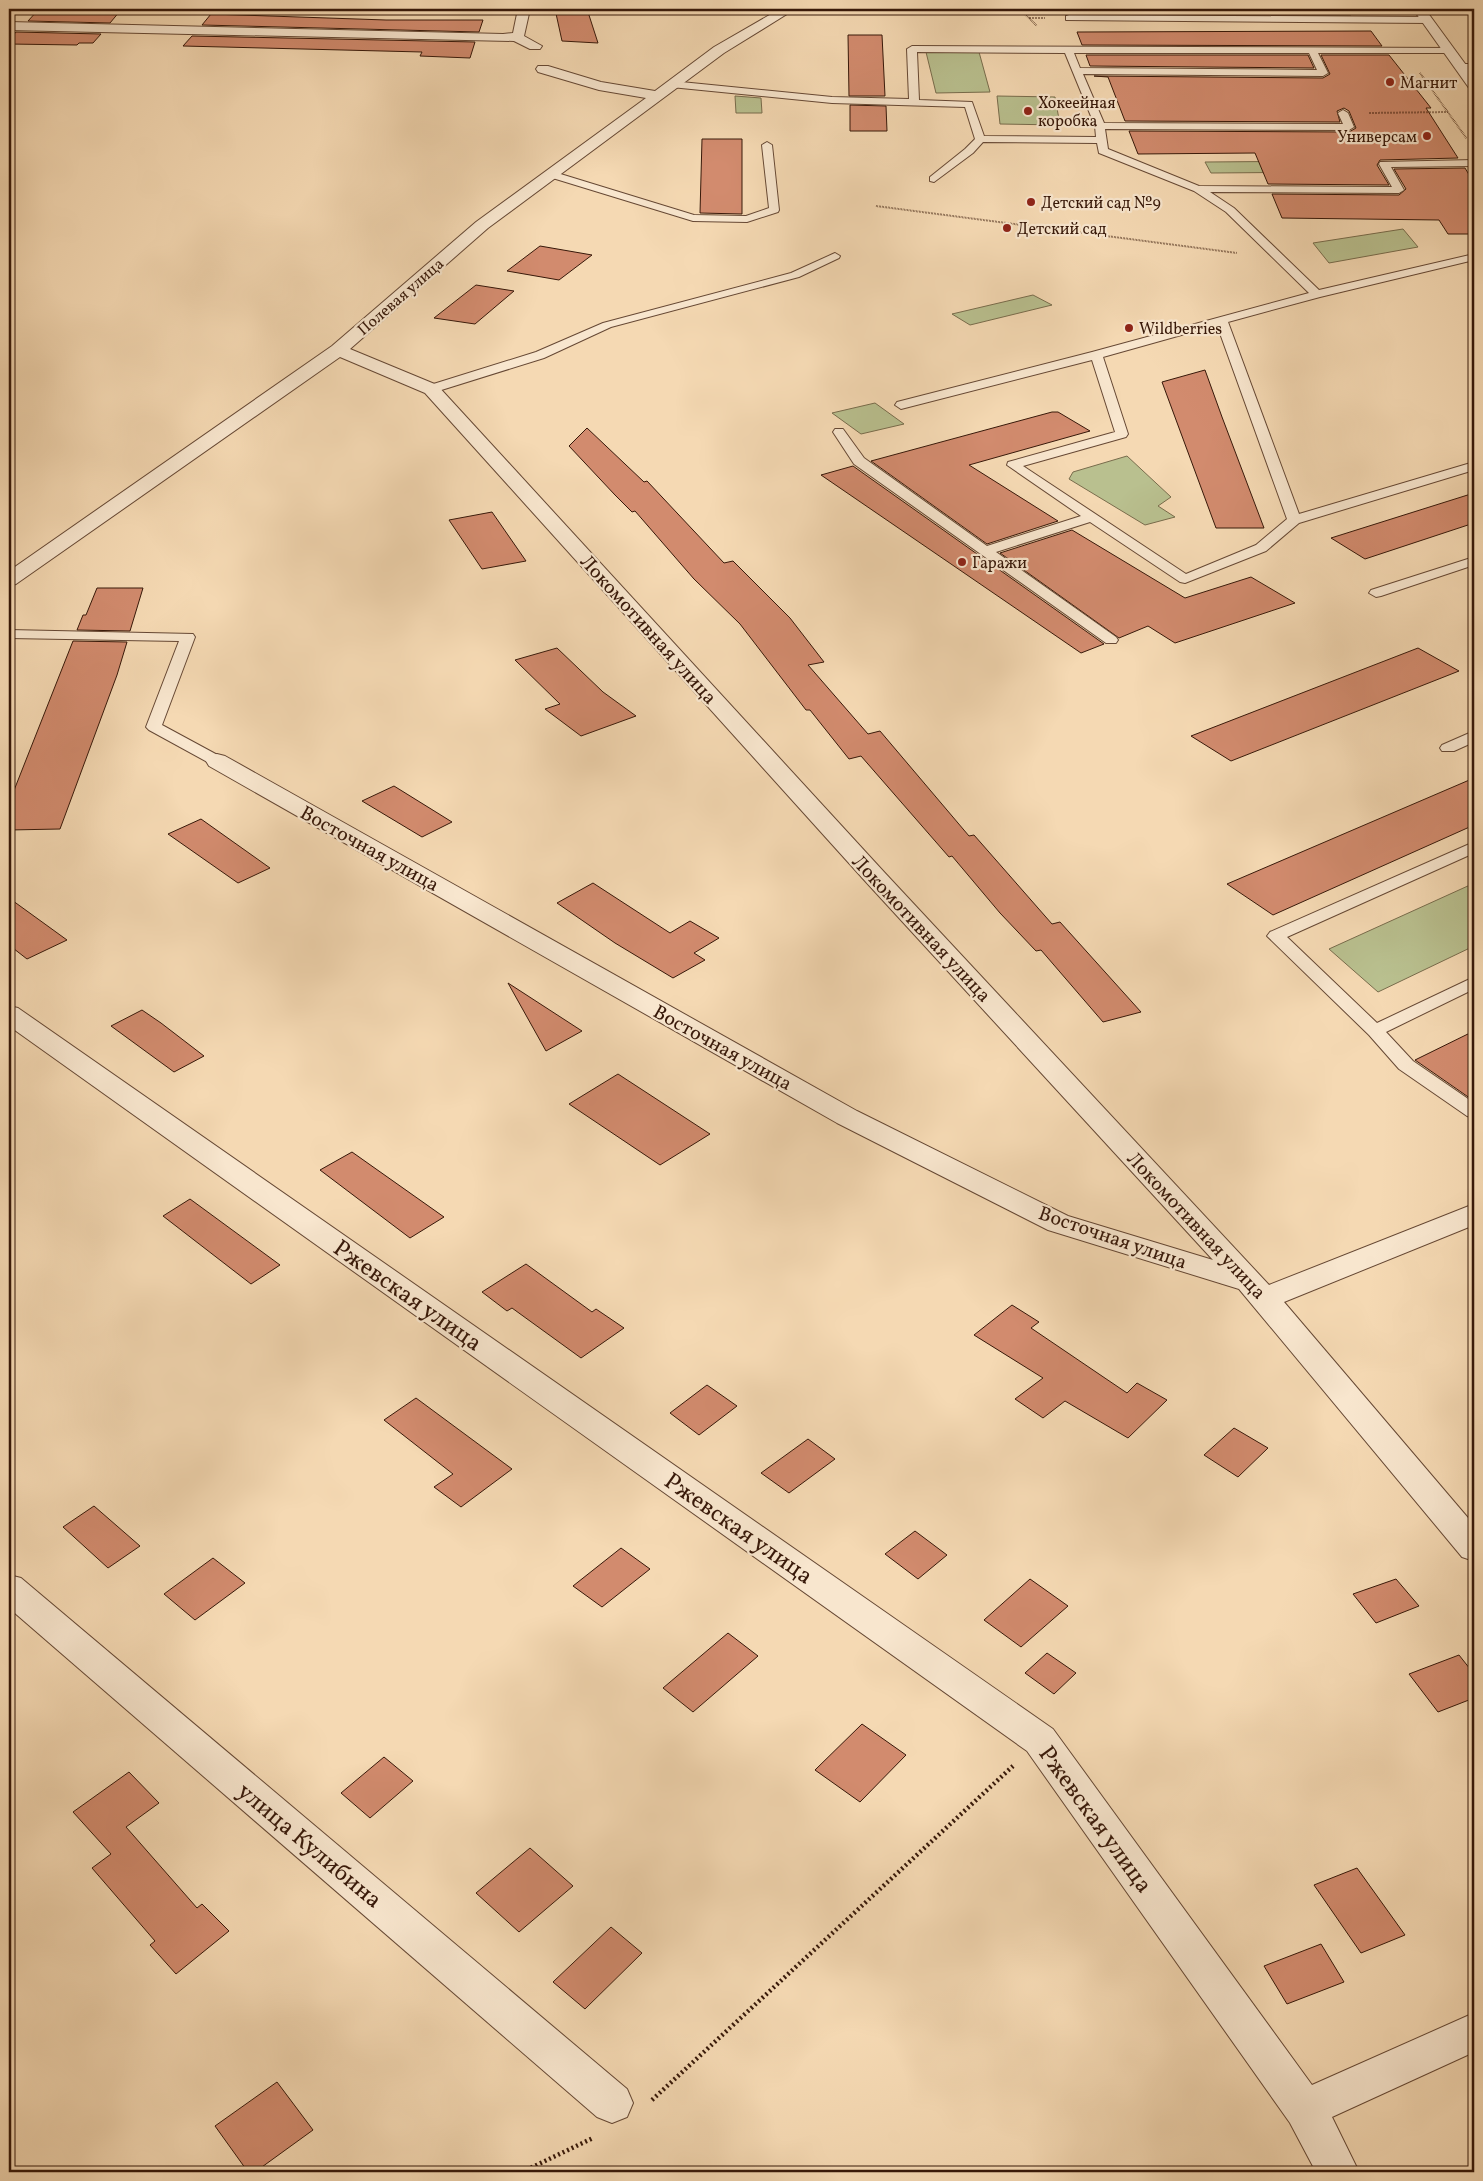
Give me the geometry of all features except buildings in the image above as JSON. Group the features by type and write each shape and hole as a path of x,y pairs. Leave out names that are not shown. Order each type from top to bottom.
{"street":[{"path":"516,37 519,34 524,9"},
{"name":"Полевая улица","path":"9,580 338,350 482,225 719,50 788,9"},
{"path":"1419,9 1449,50 1468,67 1474,85"},
{"path":"9,26 516,37 535,46"},
{"path":"543,69 599,86 656,95"},
{"name":"Локомотивная улица","path":"338,350 432,388 875,877 1258,1290 1474,1548"},
{"name":"Восточная улица","path":"217,761 847,1117 1058,1223 1258,1290"},
{"name":"Ржевская улица","path":"9,1014 1040,1740 1305,2109 1338,2172"},
{"path":"1258,1290 1474,1214"},
{"name":"улица Кулибина","path":"9,1588 629,2104"},
{"path":"1305,2109 1474,2032"}],"lane":[{"path":"1068,18 1428,20"},
{"path":"914,102 912,49 1449,50"},
{"path":"1068,50 1100,126 1103,151 1198,189 1230,210 1317,294"},
{"path":"1076,71 1323,73 1312,50"},
{"path":"671,84 832,100 969,104 980,139"},
{"path":"1100,126 1349,127 1344,113"},
{"path":"934,179 969,151 980,139 1102,140"},
{"path":"550,174 693,218 746,219 774,210 767,145"},
{"path":"1198,189 1399,190 1384,164 1474,163"},
{"path":"432,388 540,355 606,325 795,275 835,256"},
{"path":"901,405 1096,355 1317,294 1474,257"},
{"path":"1221,320 1294,520"},
{"path":"1096,355 1122,434 1013,465 1185,579 1261,548 1294,520 1474,466"},
{"path":"839,432 859,461 1111,640"},
{"path":"984,551 1091,517"},
{"path":"1376,593 1474,561"},
{"path":"9,634 188,637 154,727 217,761"},
{"path":"1448,748 1474,736"},
{"path":"1474,847 1276,936 1375,1031 1406,1065 1474,1112"},
{"path":"1375,1031 1474,982"}],"path":[{"path":"1422,50 1439,70 1418,71 1469,142"},
{"path":"1344,113 1448,112"},
{"path":"876,206 1281,258"},
{"path":"629,2104 1040,1740"},
{"path":"522,2172 597,2136"}],"green space":[{"path":"1121,9 1347,9 1351,15 1124,15"},
{"path":"926,52 979,52 990,92 936,93"},
{"path":"735,96 761,98 762,113 736,113"},
{"name":"Хокеейная коробка","path":"997,96 1055,97 1060,125 1000,124"},
{"path":"1336,161 1342,172 1211,173 1205,162"},
{"path":"1403,229 1418,247 1329,263 1313,243"},
{"path":"1033,295 1052,305 970,325 952,314"},
{"path":"875,403 904,424 861,434 832,413"},
{"path":"1127,456 1171,497 1158,506 1175,517 1145,525 1069,479 1073,472"},
{"path":"1470,885 1474,888 1474,946 1378,992 1329,949"}],"place":[{"name":"Магнит","path":"1390,82"},
{"name":"Хокеейная коробка","path":"1028,111"},
{"name":"Универсам","path":"1427,136"},
{"name":"Детский сад №9","path":"1031,202"},
{"name":"Детский сад","path":"1007,228"},
{"name":"Wildberries","path":"1129,328"},
{"name":"Гаражи","path":"962,562"}]}
